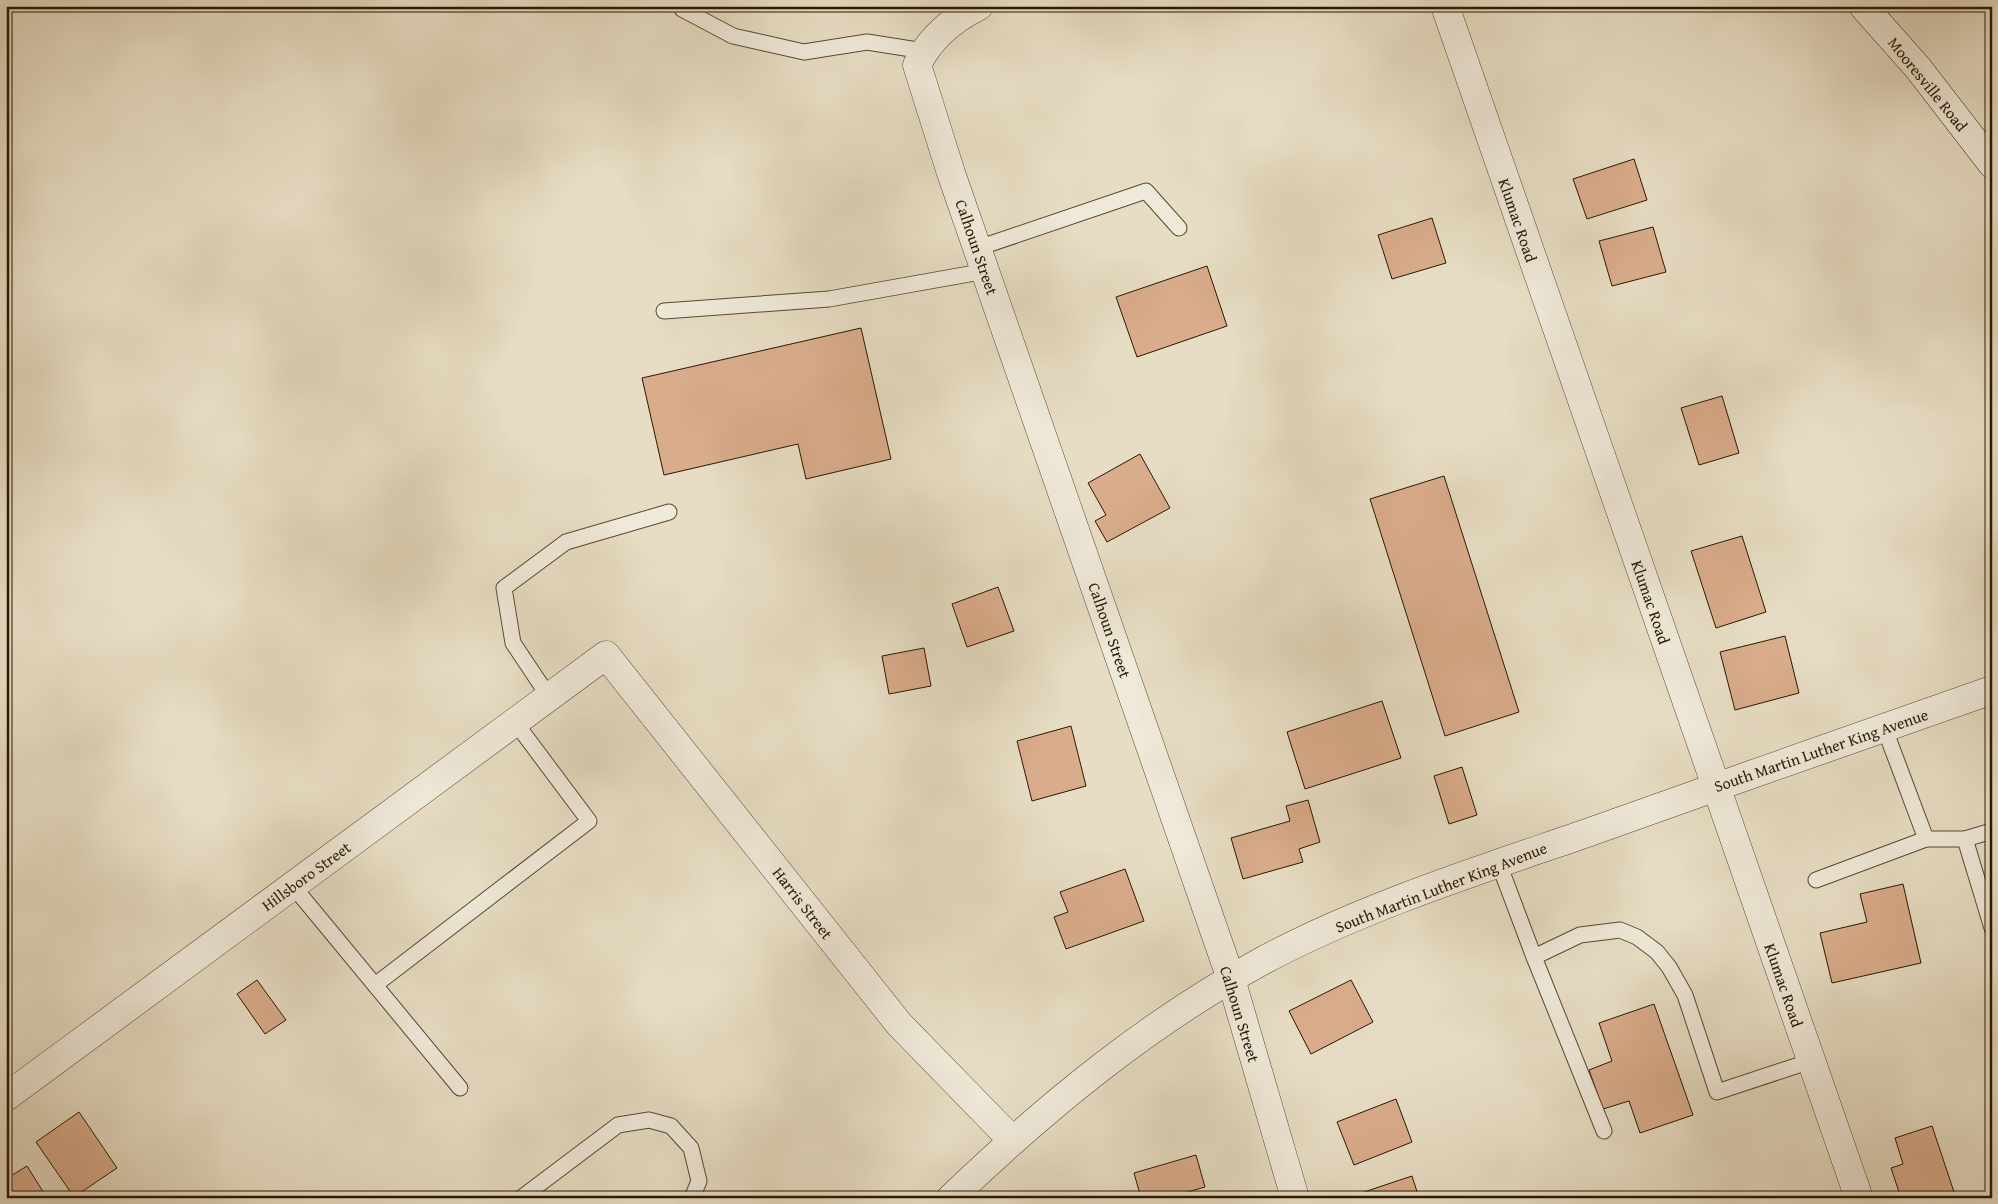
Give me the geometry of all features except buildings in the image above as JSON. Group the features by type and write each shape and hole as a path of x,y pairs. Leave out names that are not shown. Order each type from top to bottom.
{"street":[{"path":"920,58 947,27 965,13 979,6"},
{"name":"Klumac Road","path":"1444,6 1859,1198"},
{"name":"Mooresville Road","path":"1862,6 1918,68 1992,164"},
{"name":"Calhoun Street","path":"920,58 951,172 1231,979 1295,1198"},
{"name":"Hillsboro Street","path":"6,1097 606,655"},
{"name":"Harris Street","path":"606,655 899,1024 1012,1140"},
{"name":"South Martin Luther King Avenue","path":"951,1198 1012,1140 1107,1062 1196,1000 1266,960 1344,924 1498,864 1992,690"}],"lane":[{"path":"681,6 682,9 733,36 804,52 867,42 920,58"},
{"path":"664,310 829,299 982,259 1146,191 1179,228"},
{"path":"549,696 513,643 504,588 566,542 669,512"},
{"path":"375,985 589,821 515,722"},
{"path":"1884,727 1926,839"},
{"path":"1816,880 1926,839 1965,839 1992,831"},
{"path":"1965,839 1992,928"},
{"path":"1498,864 1604,1131"},
{"path":"293,886 460,1088"},
{"path":"1534,957 1580,935 1620,930 1637,937 1657,952 1669,967 1685,995 1717,1092 1811,1061"},
{"path":"521,1198 618,1125 649,1120 671,1126 691,1148 700,1181 692,1198"}]}
